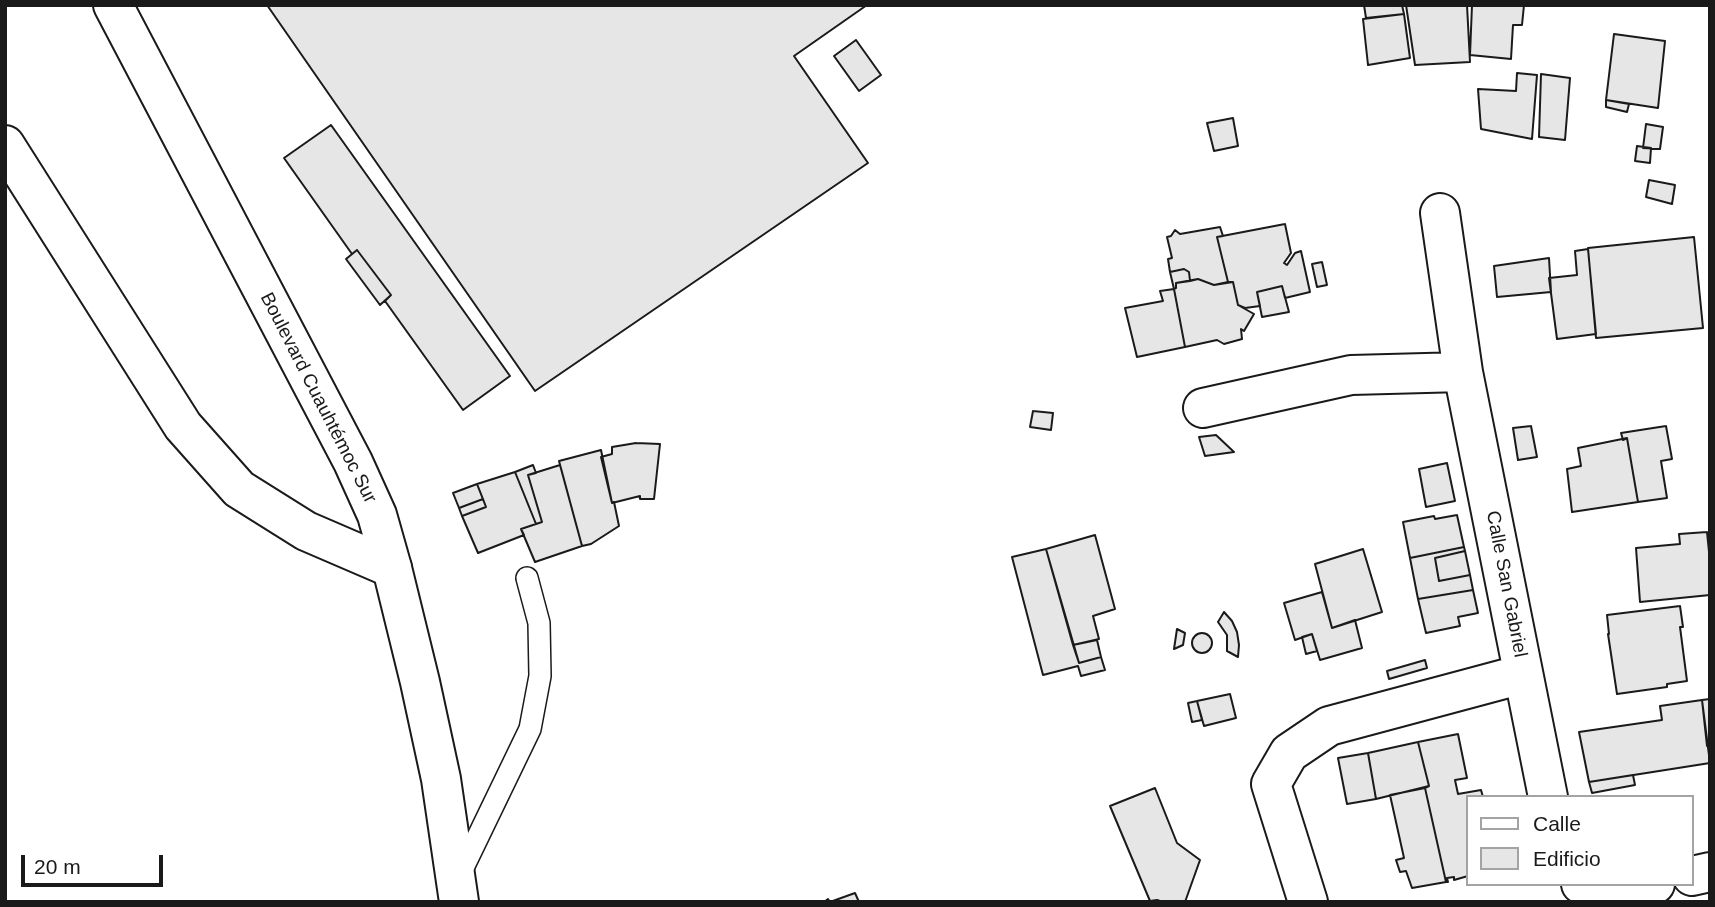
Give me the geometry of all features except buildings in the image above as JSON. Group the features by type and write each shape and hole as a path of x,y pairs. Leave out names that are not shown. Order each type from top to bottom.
{"street":[{"name":"Boulevard Cuauhtémoc Sur","path":"113,5 353,462 377,515 441,779 458,891"},
{"path":"5,145 183,426 239,489 306,531 392,568"},
{"name":"Calle San Gabriel","path":"1440,213 1464,372 1548,795"},
{"path":"1203,408 1351,375 1464,372"},
{"path":"1308,902 1271,784 1289,753 1329,726 1524,674"},
{"path":"1589,886 1616,893 1646,886"}],"lane":[{"path":"458,891 530,729 540,676 539,623 527,578"}]}
